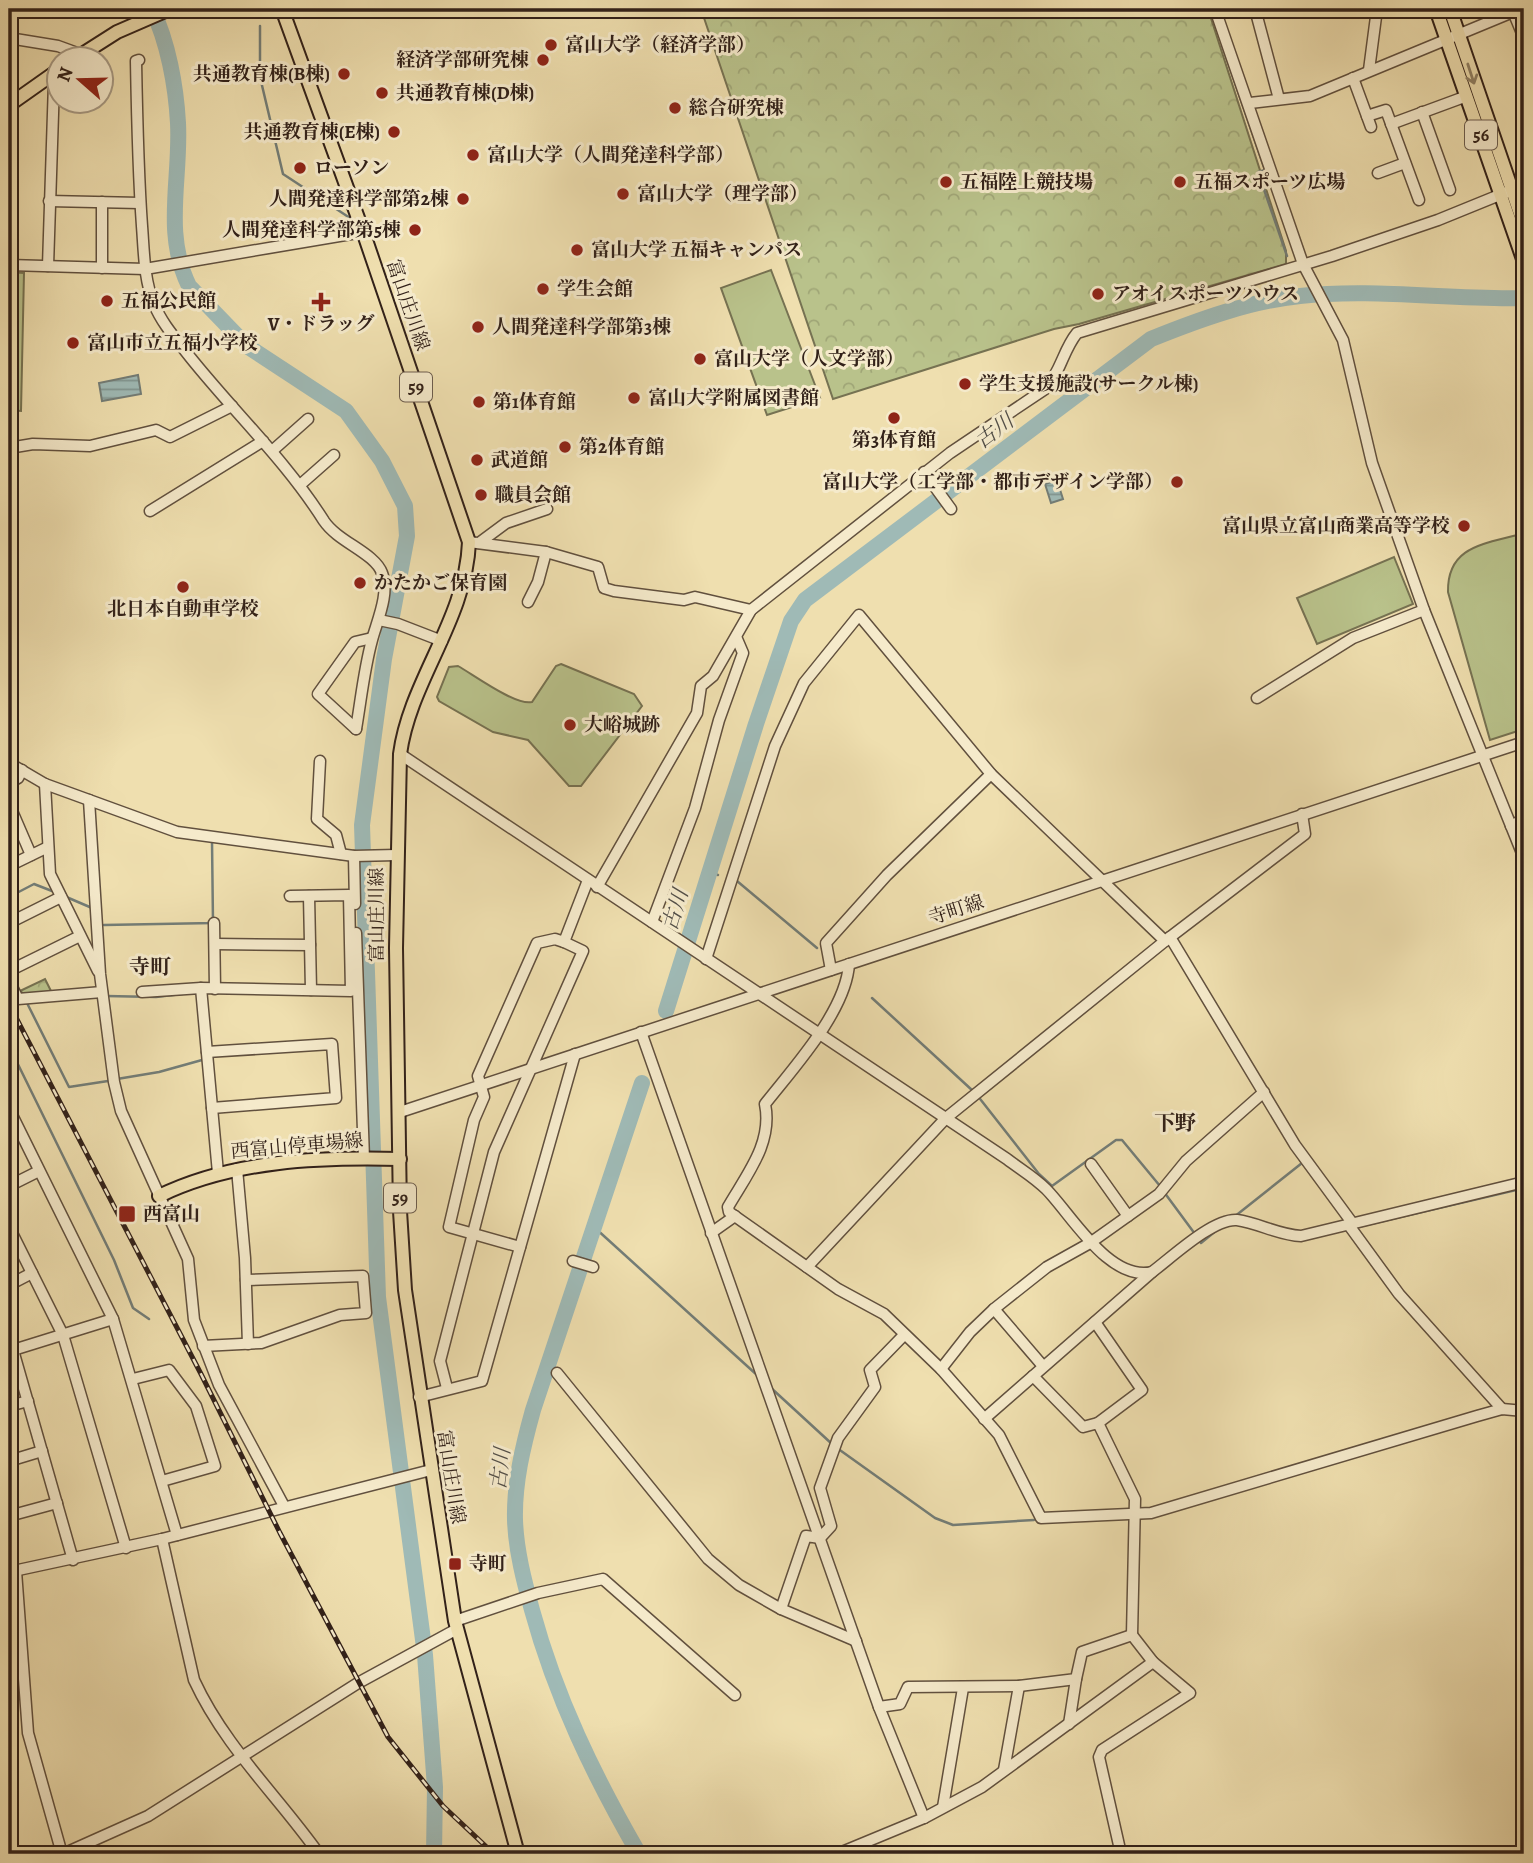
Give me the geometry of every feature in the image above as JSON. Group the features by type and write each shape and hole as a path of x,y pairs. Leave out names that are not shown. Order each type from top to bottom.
{"main road":[{"path":"96,46 168,9"},
{"name":"富山庄川線","path":"282,9 474,543 466,578 405,727 400,754 396,855 400,1158 405,1290 419,1397 456,1625 518,1854"},
{"name":"56","path":"1436,9 1452,37 1513,190 1524,225"},
{"name":"56","path":"1450,9 1452,37 1467,96 1513,190 1524,262"},
{"path":"9,104 46,78"},
{"name":"西富山停車場線","path":"159,1196 218,1173 264,1164 400,1158"}],"street":[{"path":"1215,9 1306,268 1343,340 1372,463 1424,610 1524,858"},
{"path":"1255,9 1279,99"},
{"path":"1369,70 1377,9"},
{"path":"1250,103 1310,96 1513,10 1524,38"},
{"path":"9,38 58,46"},
{"path":"139,60 136,61 140,203 145,269 155,306 172,335 300,485 331,532 377,564 382,572 383,620 372,638 356,729 318,694 355,642 372,638"},
{"path":"1353,78 1369,122 1386,110 1419,200"},
{"path":"1391,124 1467,96"},
{"path":"1422,112 1450,190"},
{"path":"48,266 53,116"},
{"path":"1378,173 1405,163"},
{"path":"597,887 697,713 701,686 713,676 737,639 751,610 926,475 1045,389 1055,378 1070,342 1077,333 1306,268 1513,190"},
{"path":"49,201 140,203"},
{"path":"102,202 102,268"},
{"path":"9,265 145,269 363,232"},
{"path":"9,448 33,444 90,446 156,430 170,437 232,407"},
{"path":"272,451 308,419"},
{"path":"150,511 263,440"},
{"path":"300,485 334,455"},
{"path":"926,475 948,504"},
{"path":"474,543 506,523 547,509"},
{"path":"474,543 546,552 598,567 604,588 684,600 695,597 751,610"},
{"path":"528,602 538,582 546,552"},
{"path":"1257,698 1353,638 1424,610"},
{"path":"703,957 775,746 804,683 859,615 992,774 1101,880 1167,939 1264,1092 1294,1145 1399,1294 1502,1409"},
{"path":"383,620 442,641"},
{"path":"652,922 695,808 719,720 743,653 737,639"},
{"name":"寺町線","path":"400,1112 1524,742"},
{"path":"400,754 946,1118 1046,1189 1090,1243 1129,1270 1152,1272"},
{"path":"320,761 317,819 336,835 341,854"},
{"path":"9,763 45,784 177,832 354,856 396,855"},
{"path":"9,783 18,778 22,770"},
{"path":"831,970 826,943 887,875 992,774"},
{"path":"45,784 50,874 100,974"},
{"path":"89,800 100,974 114,1082 121,1111 188,1259 194,1320 219,1385 284,1506"},
{"path":"9,804 32,855"},
{"path":"807,1266 946,1118 1167,939 1305,834 1302,814"},
{"path":"1511,826 1524,819"},
{"path":"9,866 48,847"},
{"path":"354,856 364,1159"},
{"path":"564,942 588,880"},
{"path":"142,992 201,988 351,991 349,895 290,896"},
{"path":"309,896 311,990"},
{"path":"9,923 61,897"},
{"path":"214,923 215,989"},
{"path":"9,971 80,936"},
{"path":"447,1388 440,1361 472,1234 494,1152 583,951 555,939 537,943 478,1076 484,1097 474,1120 449,1227 472,1234 520,1247"},
{"path":"215,944 310,945"},
{"path":"849,964 849,979 819,1035 765,1104 769,1121 765,1142 728,1207 736,1216 838,1289 884,1314 941,1369 999,1435 1041,1518 1151,1513 1364,1447 1502,1409 1524,1411"},
{"path":"9,981 18,999 102,992"},
{"path":"201,988 218,1173"},
{"path":"641,1032 879,1707 924,1818"},
{"path":"207,1052 332,1044 336,1098 212,1108"},
{"path":"419,1397 482,1381 575,1055"},
{"path":"941,1369 994,1309 1047,1267 1090,1243 1159,1194 1186,1161 1264,1092"},
{"path":"9,1109 113,1319 133,1379 177,1535"},
{"path":"1091,1164 1128,1216"},
{"path":"237,1169 248,1344"},
{"path":"9,1186 39,1171"},
{"path":"984,1419 1042,1365 1152,1272 1207,1231 1226,1222 1235,1220 1283,1236 1301,1236 1524,1182"},
{"path":"711,1233 736,1216"},
{"path":"10,1232 63,1335 126,1548"},
{"path":"573,1261 593,1267"},
{"path":"9,1285 32,1273"},
{"path":"203,1346 261,1343 340,1315 366,1313 363,1276 246,1280"},
{"path":"994,1309 1042,1365"},
{"path":"73,1560 11,1350 113,1319"},
{"path":"1033,1376 1083,1427 1098,1423 1142,1390 1096,1322"},
{"path":"820,1538 831,1526 820,1488 835,1443 875,1387 870,1370 904,1335"},
{"path":"133,1379 169,1370 196,1406 215,1466 162,1481"},
{"path":"556,1373 708,1559 740,1585 781,1609 856,1641"},
{"path":"9,1406 28,1401"},
{"path":"1098,1423 1135,1499 1132,1635 1153,1662 1190,1693 1102,1750 1099,1757 1121,1854"},
{"path":"9,1461 42,1451"},
{"path":"430,1469 126,1548 12,1571 28,1733 62,1854 148,1816 240,1756 456,1625 538,1593 603,1579 735,1695"},
{"path":"9,1516 57,1503"},
{"path":"781,1609 806,1535 820,1538"},
{"path":"162,1539 194,1680 223,1735 319,1854"},
{"path":"1069,1724 1082,1652 1132,1635"},
{"path":"837,1854 924,1818 1004,1770 1153,1662"},
{"path":"879,1707 900,1704 908,1687 1019,1686 1076,1679"},
{"path":"1004,1770 1019,1686"},
{"path":"943,1807 963,1688"}],"green space":[{"path":"701,9 1208,9 1286,251 1286,264 1054,329 833,399"},
{"path":"771,270 820,398 767,415 721,288"},
{"path":"9,272 24,273 21,411 9,410"},
{"path":"1524,533 1524,729 1490,740 1448,592 1450,576 1454,564 1472,549"},
{"path":"1394,557 1413,604 1317,644 1297,598"},
{"path":"561,664 634,694 642,706 581,786 569,786 528,740 493,732 439,701 437,697 449,667 458,666 506,695 532,702 556,666"},
{"path":"45,979 52,993 27,996 20,991"}],"water":[{"path":"138,375 141,394 102,401 99,383"},
{"path":"1057,480 1063,499 1051,503 1045,484"}],"waterway":[{"path":"152,9 167,50 175,94 178,123 175,226 181,266 189,286 247,346 346,411 382,461 405,506 407,536 384,659 362,825 378,1297 425,1655 435,1787 434,1854"},
{"path":"260,26 260,77 283,174 350,218"},
{"path":"1222,45 1265,170 1258,172 1287,256"},
{"path":"1294,287 1297,296"},
{"name":"古川","path":"666,1011 756,724 791,621 805,600 1151,339 1243,307 1300,296 1356,293 1524,298"},
{"path":"104,925 213,923 212,841"},
{"name":"古川","path":"708,872 718,875"},
{"path":"737,881 817,948"},
{"path":"9,897 34,884 52,891"},
{"path":"64,896 92,908"},
{"path":"106,996 156,997 190,993"},
{"path":"872,998 973,1091"},
{"path":"29,1002 27,1003 69,1087 108,1081"},
{"path":"9,1046 114,1260 133,1308 149,1319"},
{"path":"117,1079 159,1072 202,1060"},
{"name":"古川","path":"639,1854 592,1766 553,1674 523,1577 515,1520 520,1465 533,1410 642,1083"},
{"path":"977,1095 1039,1174 1052,1186 1116,1140 1122,1140 1160,1186"},
{"path":"1234,1217 1302,1163 1305,1166"},
{"path":"1362,1226 1516,1190 1524,1193"},
{"path":"1164,1192 1195,1234"},
{"path":"594,1227 757,1375"},
{"path":"1199,1240 1201,1243 1217,1230"},
{"path":"770,1387 832,1444"},
{"path":"837,1448 935,1518 953,1525 1034,1520"}],"railway":[{"path":"9,1004 201,1374 280,1533 388,1737 443,1806 494,1854"}],"place":[{"name":"富山大学（経済学部）","path":"551,45"},
{"name":"経済学部研究棟","path":"543,60"},
{"name":"共通教育棟(B棟)","path":"344,74"},
{"name":"共通教育棟(D棟)","path":"382,93"},
{"name":"総合研究棟","path":"675,108"},
{"name":"共通教育棟(E棟)","path":"394,132"},
{"name":"富山大学（人間発達科学部）","path":"473,155"},
{"name":"ローソン","path":"300,168"},
{"name":"五福陸上競技場","path":"946,182"},
{"name":"五福スポーツ広場","path":"1180,182"},
{"name":"富山大学（理学部）","path":"623,194"},
{"name":"人間発達科学部第2棟","path":"463,199"},
{"name":"人間発達科学部第5棟","path":"415,230"},
{"name":"富山大学 五福キャンパス","path":"577,250"},
{"name":"学生会館","path":"543,289"},
{"name":"アオイスポーツハウス","path":"1098,294"},
{"name":"五福公民館","path":"107,301"},
{"name":"V・ドラッグ","path":"321,302"},
{"name":"人間発達科学部第3棟","path":"478,327"},
{"name":"富山市立五福小学校","path":"73,343"},
{"name":"富山大学（人文学部）","path":"700,359"},
{"name":"学生支援施設(サークル棟)","path":"965,384"},
{"name":"富山大学附属図書館","path":"634,398"},
{"name":"第1体育館","path":"479,402"},
{"name":"第3体育館","path":"894,418"},
{"name":"第2体育館","path":"565,447"},
{"name":"武道館","path":"477,460"},
{"name":"富山大学（工学部・都市デザイン学部）","path":"1177,482"},
{"name":"職員会館","path":"481,495"},
{"name":"富山県立富山商業高等学校","path":"1464,526"},
{"name":"かたかご保育園","path":"360,583"},
{"name":"北日本自動車学校","path":"183,587"},
{"name":"大峪城跡","path":"570,725"},
{"name":"西富山","path":"127,1214"},
{"name":"寺町","path":"455,1564"}],"district":[{"name":"寺町","path":"150,967"},
{"name":"下野","path":"1175,1123"}]}
